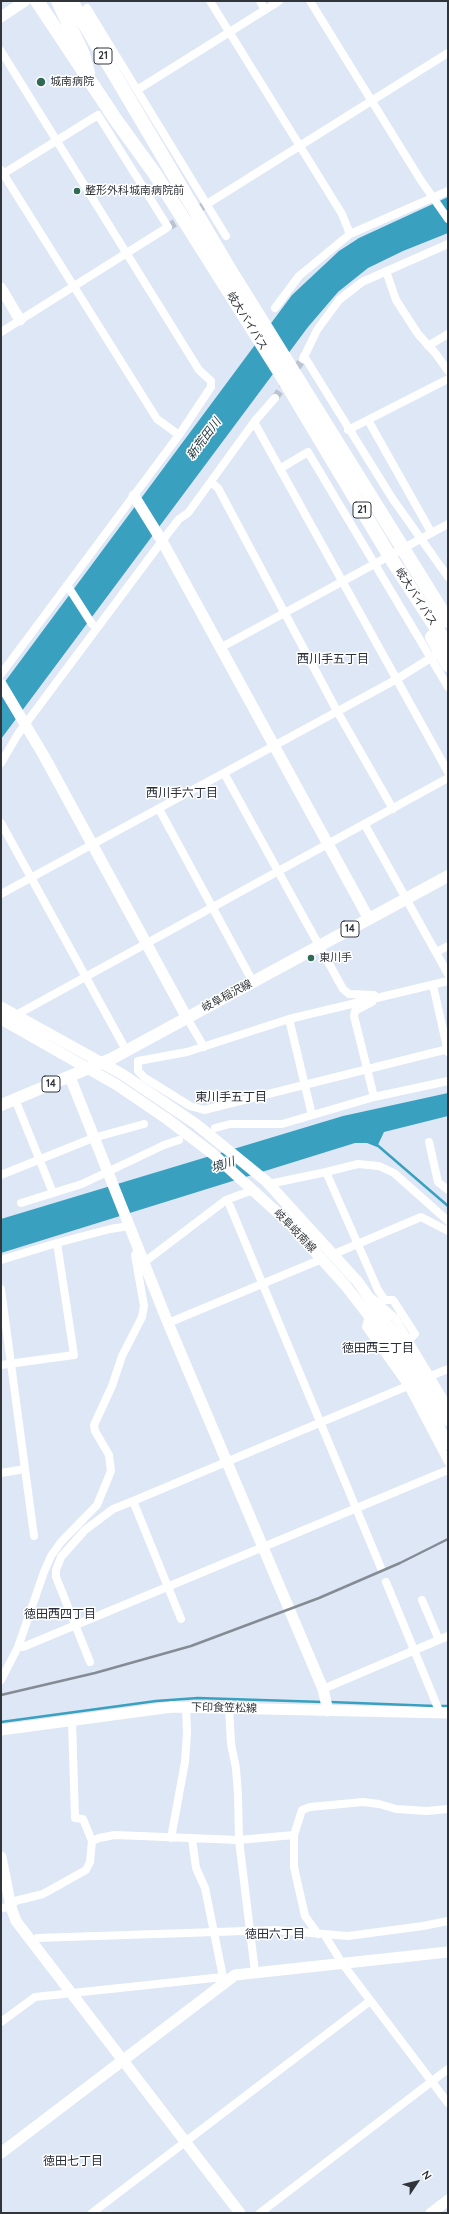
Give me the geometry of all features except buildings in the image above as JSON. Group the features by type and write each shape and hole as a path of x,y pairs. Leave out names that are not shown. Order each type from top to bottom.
{"highway":[{"name":"岐大バイパス","path":"37,1 89,81 155,174 279,371 392,560 438,653"},
{"name":"21","path":"58,1 83,54 89,81"},
{"name":"岐大バイパス","path":"71,1 230,270 448,621"},
{"name":"21","path":"404,552 424,567 448,604"},
{"name":"21","path":"392,560 398,581 448,665"}],"main road":[{"name":"岐阜稲沢線","path":"1,1105 101,1063 448,876"}],"street":[{"path":"1,17 25,1"},
{"path":"210,1 342,214 350,234"},
{"path":"260,1 265,10"},
{"path":"137,90 279,1"},
{"path":"310,1 433,199 448,219"},
{"path":"87,8 226,236"},
{"path":"1,51 199,370 211,381 211,387 136,498 70,588 1,674"},
{"path":"207,204 448,53"},
{"path":"1,332 73,287 168,227 98,115 2,173 73,287 158,420 179,435"},
{"path":"275,308 299,276 350,234 433,199 448,190"},
{"path":"448,244 362,282 340,300 317,330 304,358 392,498 448,577"},
{"path":"386,271 396,300 418,334 448,371"},
{"path":"1,288 20,320"},
{"path":"428,346 448,334"},
{"path":"348,430 448,379"},
{"path":"1,763 25,722 95,626 161,540 179,519 188,513 212,483 254,422 274,398"},
{"path":"368,420 431,532"},
{"path":"254,422 344,580 448,772"},
{"path":"281,468 308,452 375,564 438,653 448,686"},
{"path":"212,483 218,488 337,711 393,809"},
{"path":"136,498 161,540 369,919"},
{"path":"220,648 375,564 420,537 448,524"},
{"path":"70,588 95,626"},
{"path":"1,894 397,679 438,653"},
{"path":"1,684 25,722 204,1047"},
{"path":"224,773 343,989 349,994 373,995 377,997"},
{"path":"16,1015 147,944 213,906 365,825 448,778"},
{"path":"159,809 253,982"},
{"path":"1,823 126,1050"},
{"path":"365,825 448,974"},
{"path":"436,952 448,946"},
{"path":"433,985 448,1050 204,1110 190,1106 144,1078 138,1071 138,1061 204,1047 289,1019 448,981"},
{"path":"374,1097 354,1016 355,1011 375,1001 377,997"},
{"name":"岐阜岐南線","path":"1,1007 101,1063 167,1104 222,1144 268,1183 334,1254 367,1294 427,1393 448,1444"},
{"path":"289,1019 312,1115"},
{"name":"岐阜岐南線","path":"1,1020 88,1069 167,1119 213,1154 251,1188 291,1226 322,1259 369,1316 448,1422"},
{"path":"70,1077 143,1263 323,1691 328,1710"},
{"path":"215,1128 230,1124 282,1124 374,1097 448,1081"},
{"path":"15,1099 53,1193"},
{"path":"1,1175 93,1138 144,1124"},
{"path":"21,1203 108,1176 164,1145 180,1140"},
{"path":"429,1142 438,1182 448,1190"},
{"path":"268,1183 326,1172 358,1164 379,1166 394,1173 448,1221"},
{"path":"326,1172 356,1245 378,1290 385,1300 393,1300 415,1334 409,1340"},
{"path":"143,1263 226,1200 251,1188"},
{"path":"230,1206 261,1284 381,1568"},
{"path":"334,1254 421,1217 448,1231"},
{"path":"1,1260 128,1223"},
{"path":"1,1365 74,1355 57,1244"},
{"path":"1,1680 18,1647 51,1556 61,1542 97,1505 111,1471 109,1455 95,1431 94,1425 112,1386 122,1356 142,1317 144,1306 135,1255 138,1250"},
{"path":"168,1322 322,1259"},
{"path":"1,1289 34,1536"},
{"path":"367,1294 395,1318 448,1406"},
{"path":"369,1316 366,1327 409,1386 448,1462"},
{"path":"430,1377 448,1369"},
{"path":"90,1662 56,1577 56,1570 61,1558 85,1530 104,1514 133,1501 409,1386"},
{"path":"1,1472 25,1469"},
{"path":"18,1647 23,1647 448,1470"},
{"path":"133,1501 181,1619"},
{"path":"386,1582 435,1699 442,1712"},
{"path":"422,1600 439,1640"},
{"path":"323,1691 448,1636"},
{"path":"171,1838 185,1762 187,1734 186,1707"},
{"name":"下印食笠松線","path":"1,1730 186,1707 442,1712"},
{"path":"229,1707 230,1744 236,1768 239,1840 255,1972"},
{"path":"6,1908 15,1901 43,1894 86,1870 90,1862 92,1841 83,1820 76,1818 72,1721"},
{"path":"448,1809 419,1811 363,1802 310,1807 302,1810 294,1835 294,1866 298,1889 306,1916 448,2103"},
{"path":"92,1841 115,1835 239,1840 294,1835"},
{"path":"192,1839 196,1868 205,1888 225,1979"},
{"path":"1,1857 6,1908 240,2213"},
{"path":"31,1941 37,1938 250,1930 275,1930 348,1936 423,1926 448,1921"},
{"path":"1,2153 225,1979 234,1975 255,1972 448,1952"},
{"path":"1,2022 35,1997 225,1979"},
{"path":"92,2213 370,2001"},
{"path":"260,2213 448,2069"},
{"path":"430,2213 448,2200"}],"water":[{"name":"新荒田川","path":"448,197 448,233 403,251 368,268 338,292 308,327 1,739 1,687 292,295 339,251 359,238"},
{"name":"境川","path":"448,1093 448,1116 384,1132 377,1147 367,1143 355,1143 1,1253 1,1219 343,1116"}],"waterway":[{"path":"376,1144 448,1206"},
{"path":"1,1722 156,1701 198,1698 323,1702"},
{"path":"330,1702 435,1706"},
{"path":"440,1706 447,1706"}],"tunnel":[{"path":"168,227 207,204"},
{"path":"275,398 303,359"}],"railway":[{"path":"1,1695 95,1673 191,1646 319,1598 400,1563 448,1539"}],"place":[{"name":"城南病院","path":"41,82"},
{"name":"整形外科城南病院前","path":"77,191"},
{"name":"東川手","path":"311,958"}],"district":[{"name":"西川手五丁目","path":"333,659"},
{"name":"西川手六丁目","path":"182,793"},
{"name":"東川手五丁目","path":"231,1097"},
{"name":"徳田西三丁目","path":"378,1348"},
{"name":"徳田西四丁目","path":"60,1614"},
{"name":"徳田六丁目","path":"275,1934"},
{"name":"徳田七丁目","path":"73,2161"}]}
